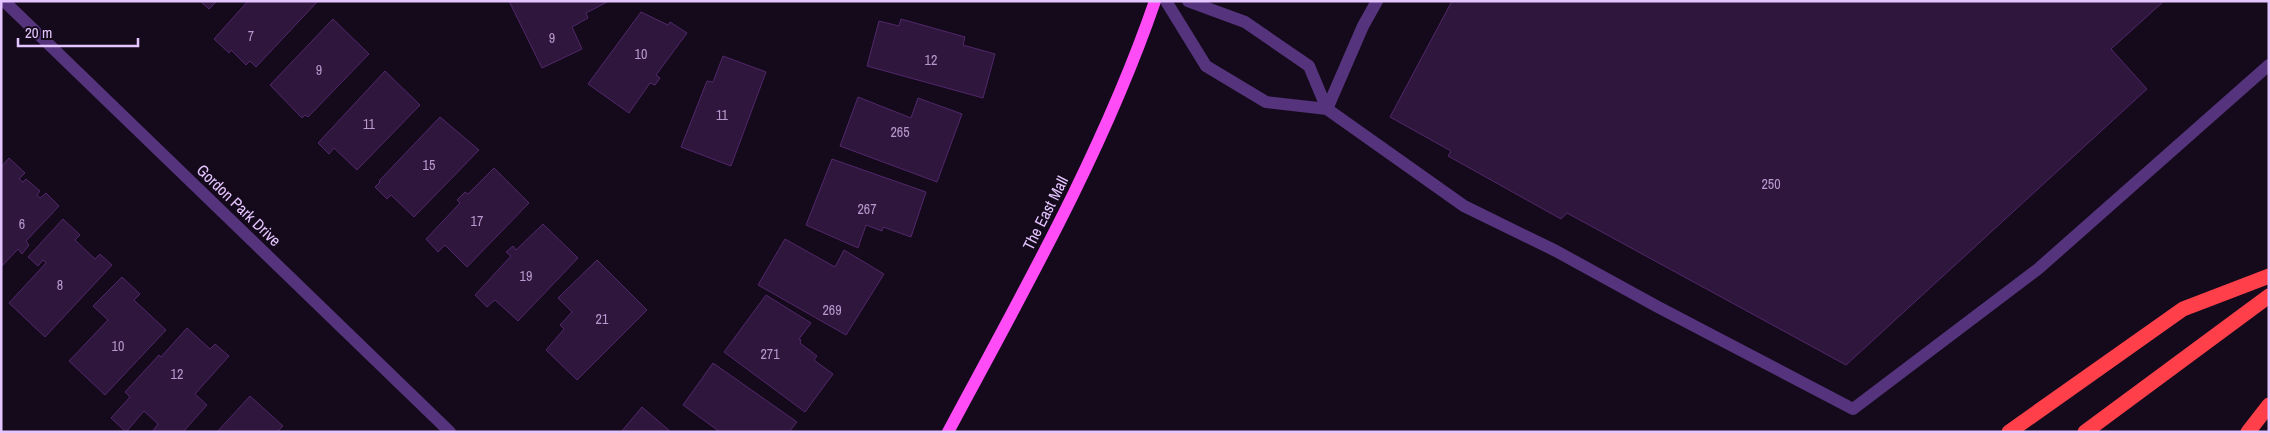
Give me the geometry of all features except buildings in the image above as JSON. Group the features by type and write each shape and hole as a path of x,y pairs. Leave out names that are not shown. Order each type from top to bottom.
{"highway":[{"path":"2009,432 2183,310 2269,276"},
{"path":"2084,432 2269,296"},
{"path":"2248,432 2269,406"}],"main road":[{"name":"The East Mall","path":"948,432 1052,237 1115,106 1137,54 1155,1"}],"street":[{"name":"Gordon Park Drive","path":"4,1 450,432"},
{"path":"1166,1 1206,66 1266,102 1327,109 1464,206 1556,251 1658,308 1853,409 2038,269 2269,65"},
{"path":"1188,1 1245,22 1309,66 1327,109"},
{"path":"1327,109 1363,26 1377,1"}]}
